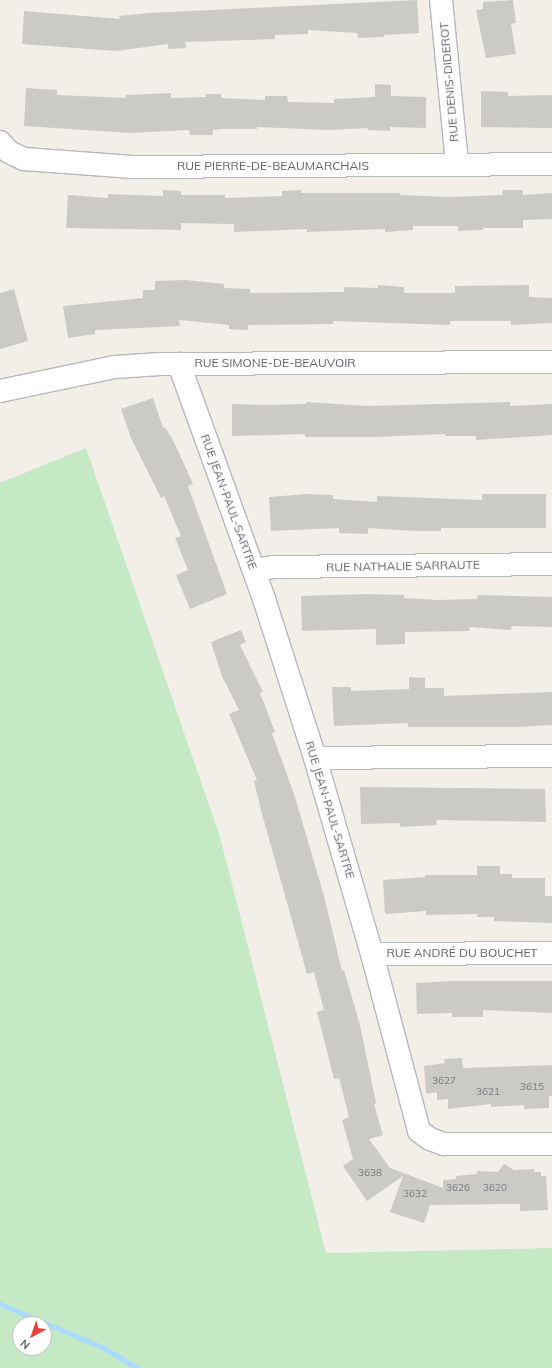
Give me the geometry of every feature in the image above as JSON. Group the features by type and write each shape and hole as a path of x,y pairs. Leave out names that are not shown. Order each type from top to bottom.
{"street":[{"name":"RUE DENIS-DIDEROT","path":"442,0 457,164"},
{"name":"RUE PIERRE-DE-BEAUMARCHAIS","path":"0,142 9,152 24,159 133,167 552,164"},
{"name":"RUE SIMONE-DE-BEAUVOIR","path":"0,391 115,367 179,364 552,362"},
{"name":"RUE JEAN-PAUL-SARTRE","path":"179,364 254,570 315,758 372,954 419,1131 430,1139 444,1144 552,1144"},
{"name":"RUE NATHALIE SARRAUTE","path":"254,570 273,567 552,564"},
{"path":"315,758 552,756"},
{"name":"RUE ANDRÉ DU BOUCHET","path":"372,954 552,953"}],"green space":[{"path":"86,448 220,837 326,1253 552,1248 552,1368 0,1368 0,483"}],"building":[{"path":"417,0 419,33 384,35 384,37 358,38 357,33 308,30 308,34 275,35 275,39 185,42 186,48 168,49 168,44 117,51 22,44 24,11 120,19 119,16 149,13"},
{"path":"513,0 516,23 511,24 516,54 486,58 476,10 483,9 483,2"},
{"path":"375,84 391,85 391,96 426,97 426,128 390,127 390,131 368,130 368,128 329,130 257,127 257,129 213,130 213,135 190,135 189,130 130,133 24,126 26,88 57,90 57,95 126,98 126,95 171,93 171,98 206,97 206,94 221,94 221,98 265,100 265,96 287,96 288,102 334,103 334,99 375,97"},
{"path":"481,91 508,92 508,96 552,95 552,128 481,127"},
{"path":"163,190 181,191 181,195 225,195 225,198 282,196 282,191 301,190 301,193 400,193 400,195 451,197 502,195 503,190 523,190 523,195 552,193 552,219 523,220 523,228 483,228 483,230 458,231 458,226 413,226 413,230 385,232 385,229 307,232 307,229 234,232 234,224 181,223 181,230 66,228 68,195 108,198 108,194 163,196"},
{"path":"186,280 224,284 224,288 250,289 250,293 344,292 344,287 378,288 378,285 404,287 404,293 455,293 455,286 529,285 529,297 552,298 552,323 511,325 511,321 450,321 450,325 333,321 333,324 248,325 248,330 229,329 229,325 179,320 180,326 95,330 95,334 68,338 63,306 143,298 143,290 155,290 155,281"},
{"path":"14,289 28,341 0,349 0,293"},
{"path":"153,398 163,428 165,427 175,444 193,484 188,486 227,594 190,609 176,575 188,570 175,538 181,536 164,496 161,498 131,438 121,409"},
{"path":"306,402 367,406 510,402 510,406 552,404 552,435 476,440 476,436 445,436 445,434 376,437 305,437 305,434 232,436 232,404 306,404"},
{"path":"308,494 333,495 333,499 377,502 377,496 482,500 482,494 546,494 546,528 441,528 441,531 415,531 368,528 368,534 339,533 339,528 271,531 269,497"},
{"path":"367,594 404,595 404,598 438,600 477,599 478,595 552,597 552,627 512,626 511,630 469,627 470,631 405,632 405,644 376,645 376,629 302,631 301,596"},
{"path":"241,630 246,642 240,645 263,692 260,693 275,732 272,733 295,797 324,896 342,971 344,970 360,1025 376,1103 374,1104 383,1135 369,1139 390,1168 443,1188 443,1180 456,1179 456,1176 477,1174 477,1171 498,1172 504,1164 514,1170 534,1169 535,1172 541,1172 541,1176 546,1176 548,1210 520,1211 520,1204 430,1205 424,1223 390,1212 403,1176 367,1201 343,1166 353,1159 342,1120 349,1117 339,1078 334,1079 317,1012 324,1010 314,972 307,974 262,814 254,781 257,780 229,714 239,710 222,676 211,642"},
{"path":"409,677 425,678 425,688 444,688 444,696 552,692 552,725 518,727 408,727 408,723 334,726 332,687 351,687 351,691 409,689"},
{"path":"360,787 545,789 546,822 436,820 437,825 400,827 400,823 361,824"},
{"path":"477,866 500,866 500,874 512,874 512,878 545,878 545,896 552,896 552,923 494,921 494,917 477,917 477,914 426,915 426,911 385,914 383,880 425,877 425,875 477,875"},
{"path":"452,981 552,981 552,1013 483,1010 483,1017 452,1017 452,1013 417,1014 416,983"},
{"path":"462,1058 463,1068 552,1065 552,1096 549,1096 549,1108 524,1109 524,1105 491,1107 491,1104 448,1109 448,1099 437,1100 437,1092 426,1094 424,1066 445,1063 444,1059"}],"waterway":[{"path":"0,1304 104,1348 137,1368"}]}
